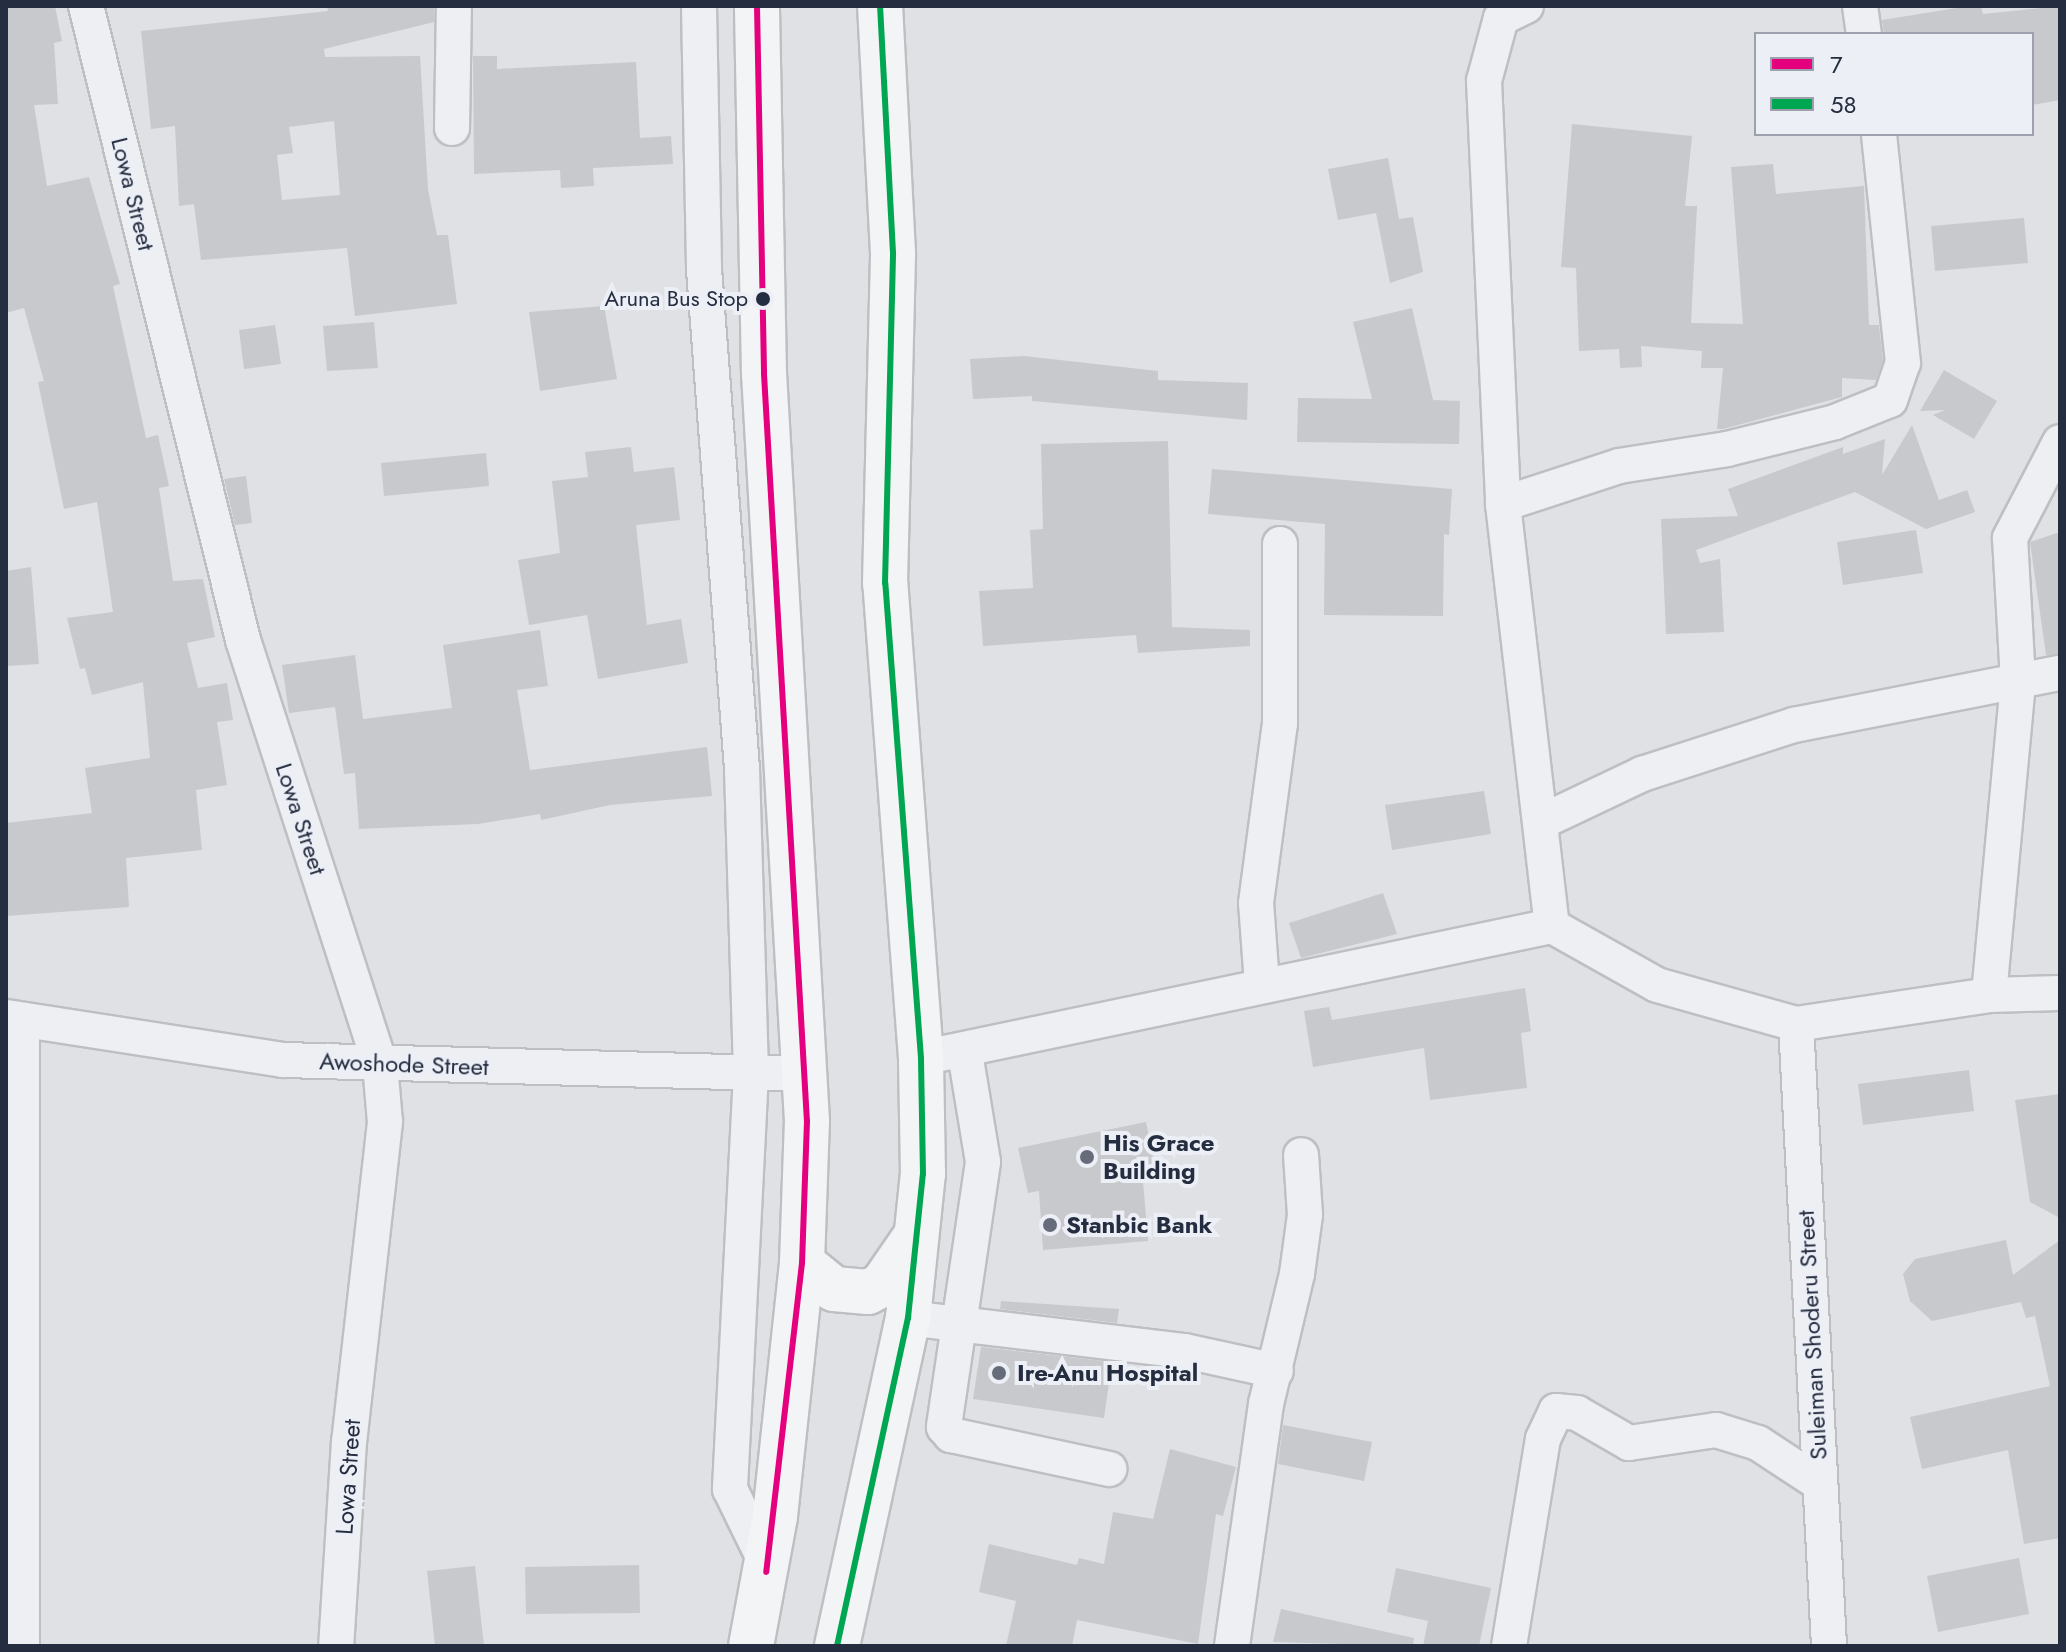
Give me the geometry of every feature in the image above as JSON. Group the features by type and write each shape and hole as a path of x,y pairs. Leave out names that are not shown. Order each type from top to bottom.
{"highway":[{"path":"751,1646 767,1565 802,1263 805,1074 764,374 757,6"},
{"path":"837,1646 908,1318 923,1174 921,1058 885,583 893,253 880,6"},
{"path":"802,1263 834,1289 868,1292 882,1285 917,1235"}],"street":[{"name":"Lowa Street","path":"86,6 243,640 380,1064 385,1122 349,1442 336,1646"},
{"path":"452,128 454,6"},
{"path":"699,6 704,269 742,769 751,1073 730,1489 767,1565"},
{"path":"1526,6 1501,18 1484,81 1503,504 1543,821 1552,926"},
{"path":"1860,6 1864,32"},
{"path":"1503,504 1619,466 1809,429 1890,400 1903,363 1879,136"},
{"path":"1989,995 2018,681 2010,538 2060,442"},
{"path":"1262,984 1256,903 1280,724 1280,544"},
{"path":"1543,821 1642,774 1794,725 2060,673"},
{"path":"921,1058 965,1053 1262,984 1552,926 1657,985 1796,1024 1989,995 2060,993"},
{"name":"Awoshode Street","path":"14,1019 283,1060 805,1074"},
{"path":"14,1019 22,1646"},
{"name":"Suleiman Shoderu Street","path":"1796,1024 1829,1646"},
{"path":"965,1053 983,1162 962,1324 941,1416 951,1435 1109,1469"},
{"path":"1232,1646 1276,1371 1305,1215 1301,1155"},
{"path":"908,1318 1185,1351 1276,1371"},
{"path":"1509,1646 1543,1439 1556,1411 1577,1413 1629,1443 1716,1430 1758,1443 1819,1483"}],"building":[{"path":"6,6 55,6 62,41 54,43 58,104 34,105 47,186 89,177 120,284 113,286 146,438 158,435 169,486 159,488 173,581 203,579 215,637 187,643 198,688 227,683 233,720 217,722 227,785 196,790 202,850 126,858 129,907 6,916 6,823 92,813 85,768 150,758 143,682 92,695 85,668 80,669 67,618 113,612 97,502 64,509 38,382 44,381 24,308 6,313"},
{"path":"327,6 434,6 434,22 324,49 325,57 420,56 428,189 437,235 448,235 457,304 355,316 347,248 201,260 194,204 179,206 175,126 151,129 141,31 328,11","holes":["334,121 340,195 282,200 277,155 293,153 289,127"]},
{"path":"1969,6 1981,6 1983,14 2060,6 2060,100 2034,105 2034,32 1884,32 1882,20"},
{"path":"473,56 497,56 497,69 636,62 640,138 671,136 673,164 593,168 594,186 561,188 560,170 474,174"},
{"path":"1572,124 1692,136 1685,206 1697,206 1691,323 1743,324 1731,167 1773,164 1776,194 1864,186 1869,325 1879,325 1883,361 1876,380 1842,378 1842,397 1717,429 1723,368 1701,368 1702,351 1641,346 1642,367 1620,368 1619,349 1579,351 1576,268 1561,267"},
{"path":"1388,158 1399,219 1413,217 1423,272 1390,283 1376,213 1338,220 1328,169"},
{"path":"2024,218 2028,263 1935,271 1931,226"},
{"path":"604,306 617,379 540,391 529,312"},
{"path":"1412,308 1433,400 1460,401 1459,444 1297,442 1298,398 1372,399 1353,322"},
{"path":"374,322 378,368 327,371 323,326"},
{"path":"275,325 281,364 244,369 239,330"},
{"path":"1024,356 1158,371 1158,380 1248,383 1247,420 1032,401 1032,396 973,399 970,359"},
{"path":"1944,370 1997,401 1974,439 1933,415 1945,410 1920,411"},
{"path":"1912,425 1939,500 1967,490 1975,512 1926,529 1855,492 1696,550 1700,563 1720,559 1724,632 1666,634 1661,519 1738,516 1728,489 1843,447 1843,454 1885,439 1882,475"},
{"path":"1168,441 1172,627 1250,630 1250,646 1138,653 1136,635 983,646 979,591 1033,588 1030,530 1043,529 1041,444"},
{"path":"631,447 634,472 674,467 680,520 636,525 647,625 681,619 688,663 598,679 587,615 529,625 518,560 560,553 552,481 588,477 585,452"},
{"path":"486,453 489,486 384,496 381,463"},
{"path":"1212,469 1452,489 1449,535 1444,534 1443,616 1324,615 1325,524 1208,514"},
{"path":"246,476 252,523 235,525 224,479"},
{"path":"1916,530 1923,573 1843,585 1837,542"},
{"path":"2060,532 2060,654 2046,655 2030,542"},
{"path":"31,567 39,664 6,666 6,571"},
{"path":"540,630 548,686 517,690 530,770 707,747 712,796 610,805 541,820 540,814 478,824 359,829 355,773 344,774 335,707 289,713 282,665 355,655 363,719 452,708 443,645"},
{"path":"1484,791 1491,834 1392,850 1385,805"},
{"path":"1383,893 1397,934 1301,958 1289,923"},
{"path":"1525,988 1531,1031 1521,1033 1527,1088 1430,1100 1424,1048 1313,1067 1304,1011 1329,1007 1332,1020"},
{"path":"1969,1070 1974,1111 1863,1125 1858,1084"},
{"path":"2060,1094 2060,1218 2030,1202 2015,1100"},
{"path":"1146,1122 1155,1166 1142,1169 1148,1241 1043,1250 1039,1191 1028,1193 1018,1148"},
{"path":"2006,1240 2013,1275 2060,1240 2060,1538 2024,1544 2008,1450 1922,1469 1910,1417 2050,1386 2035,1316 2026,1318 2021,1302 1932,1321 1910,1301 1903,1274 1915,1259"},
{"path":"1001,1301 1119,1309 1117,1323 1000,1309"},
{"path":"981,1347 1112,1362 1104,1418 973,1399"},
{"path":"1283,1425 1372,1442 1364,1481 1278,1464"},
{"path":"1170,1449 1236,1467 1223,1516 1216,1514 1198,1644 1077,1620 1072,1646 1006,1646 1016,1601 979,1592 989,1544 1077,1565 1079,1558 1104,1564 1113,1512 1153,1519"},
{"path":"2019,1558 2029,1614 1938,1632 1927,1576"},
{"path":"639,1565 640,1613 526,1614 525,1567"},
{"path":"475,1566 484,1646 435,1646 427,1571"},
{"path":"1396,1568 1491,1588 1479,1646 1423,1646 1428,1621 1387,1612"},
{"path":"1281,1609 1414,1638 1413,1646 1273,1642"}],"transit line":[{"name":"7","path":"757,6 764,374 807,1121 802,1263 766,1572"},
{"name":"58","path":"837,1646 908,1318 923,1174 921,1058 885,583 893,253 880,6"}],"place":[{"name":"Aruna Bus Stop","path":"763,299"},
{"name":"His Grace Building","path":"1087,1157"},
{"name":"Stanbic Bank","path":"1050,1225"},
{"name":"Ire-Anu Hospital","path":"999,1373"}]}
